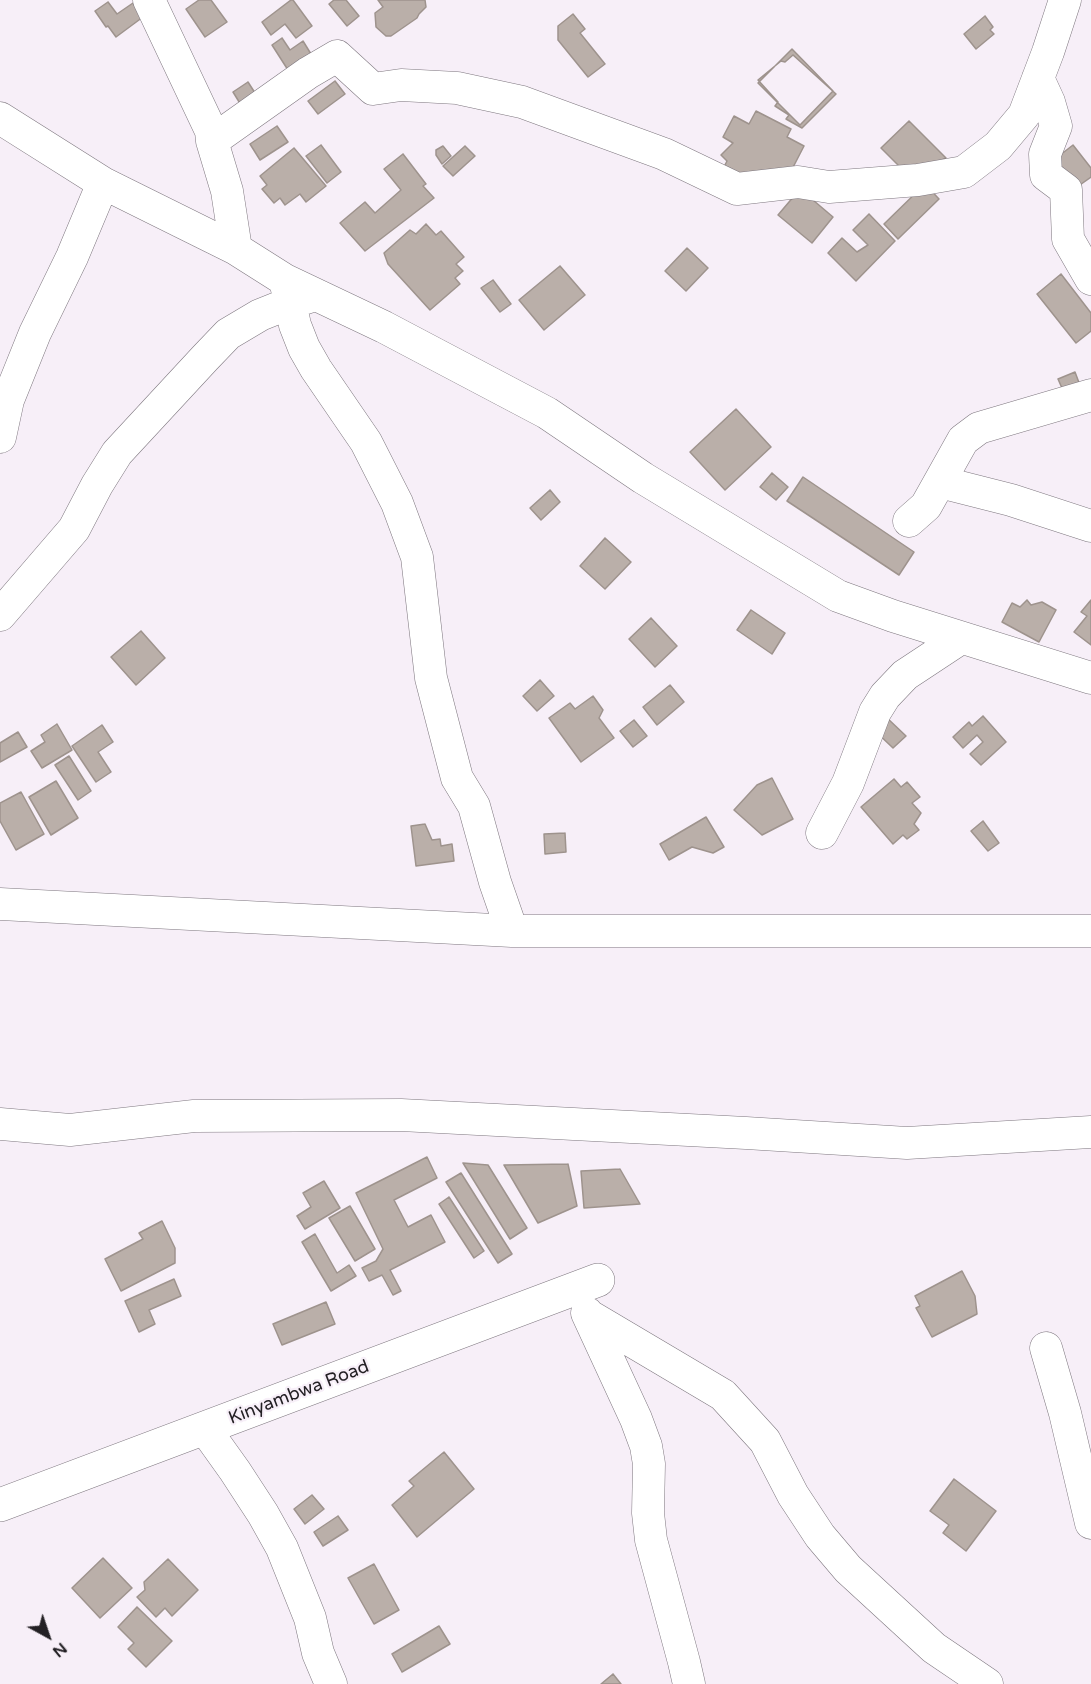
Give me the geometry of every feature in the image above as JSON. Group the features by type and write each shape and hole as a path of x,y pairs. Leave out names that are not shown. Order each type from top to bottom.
{"street":[{"path":"149,0 212,131 212,141 227,191 236,249"},
{"path":"212,141 308,73 337,57 373,89 401,85 457,88 522,102 664,154 737,189 798,182 829,187 918,180 964,172 998,146 1024,115 1065,0"},
{"path":"1038,78 1049,102 1056,126 1045,154 1046,175 1066,190 1068,239 1091,279"},
{"path":"0,118 103,183 236,249 288,286 384,327 548,413 643,478 838,596 893,616 1091,678"},
{"path":"0,437 8,400 23,362 72,257 103,183"},
{"path":"0,615 74,529 117,453 228,334 249,306 257,287 288,286"},
{"path":"228,334 260,315 288,286"},
{"path":"288,286 295,325 304,348 366,442 397,503 417,557 431,678 448,747 457,778 474,806 495,882 512,931"},
{"path":"909,520 926,506 963,440 980,428 1091,394"},
{"path":"940,482 1011,500 1091,526"},
{"path":"822,833 848,783 875,712 885,696 905,675 961,638"},
{"path":"0,904 512,931 1091,931"},
{"path":"0,1124 70,1130 194,1116 400,1115 907,1143 1091,1132"},
{"path":"588,1294 646,1446 649,1464 648,1513 651,1540 689,1684"},
{"path":"588,1294 723,1395 765,1442 793,1495 820,1536 848,1569 934,1648 987,1684"},
{"name":"Kinyambwa Road","path":"0,1506 205,1429 588,1294"},
{"path":"1046,1348 1065,1413 1091,1523"},
{"path":"205,1429 263,1514 282,1548 310,1618 318,1653 331,1684"}],"building":[{"path":"199,0 211,0 227,22 205,37 186,9"},
{"path":"291,0 312,26 296,38 285,24 271,35 262,22"},
{"path":"334,0 346,0 359,16 347,26 329,4"},
{"path":"378,0 425,0 426,7 417,18 391,36 386,36 376,27 375,13 383,7"},
{"path":"108,2 117,14 133,3 143,17 116,37 95,11"},
{"path":"573,14 585,29 580,33 605,64 588,77 558,40 558,26"},
{"path":"985,16 993,27 990,30 994,34 976,49 964,34"},
{"path":"282,38 290,50 303,41 311,54 288,70 272,45"},
{"path":"792,49 833,91 800,125 758,83"},
{"path":"793,55 836,94 802,128 786,119 789,115 775,106 778,102 758,80 781,61 785,62"},
{"path":"335,81 345,94 318,114 308,101"},
{"path":"248,82 257,96 241,105 233,92"},
{"path":"756,111 791,129 787,137 804,146 787,179 721,173 727,161 721,155 733,143 723,137 734,116 749,124"},
{"path":"909,121 946,158 908,175 881,148"},
{"path":"277,126 288,142 260,160 250,144"},
{"path":"321,145 341,172 327,183 306,156"},
{"path":"1073,145 1091,168 1091,177 1077,187 1055,159"},
{"path":"443,146 451,156 442,164 436,155 436,150"},
{"path":"465,146 475,156 453,176 443,166"},
{"path":"294,148 326,186 306,202 300,194 285,205 280,198 274,203 262,189 267,185 260,176"},
{"path":"403,154 426,184 423,186 434,198 365,251 340,223 365,202 375,213 401,190 384,169"},
{"path":"925,184 939,199 898,239 884,224"},
{"path":"800,189 833,217 812,243 778,215"},
{"path":"869,214 895,241 856,281 828,253 842,238 857,252 868,245 853,230"},
{"path":"426,224 436,235 441,231 464,257 456,264 463,271 455,278 460,284 430,310 388,264 384,253 410,230 416,234"},
{"path":"687,248 708,268 686,291 665,271"},
{"path":"560,266 585,295 544,330 519,300"},
{"path":"1061,274 1091,313 1091,331 1076,343 1037,294"},
{"path":"493,280 511,304 500,312 481,288"},
{"path":"1075,372 1081,388 1065,395 1058,379"},
{"path":"736,409 771,447 725,490 690,452"},
{"path":"772,473 788,487 776,500 760,487"},
{"path":"803,477 914,552 899,575 787,501"},
{"path":"550,490 560,502 541,520 530,508"},
{"path":"605,538 631,562 605,589 580,566"},
{"path":"1027,600 1031,605 1042,602 1056,610 1039,642 1002,622 1012,603 1020,607"},
{"path":"1091,600 1091,645 1074,632 1087,616 1081,612"},
{"path":"751,610 785,633 772,654 737,630"},
{"path":"651,618 677,646 655,667 629,639"},
{"path":"141,631 165,658 136,685 111,657"},
{"path":"540,680 554,696 537,711 523,696"},
{"path":"670,685 684,702 657,725 643,707"},
{"path":"593,696 603,710 599,718 614,738 581,762 549,718 570,703 575,709"},
{"path":"885,716 906,736 893,748 873,729"},
{"path":"983,716 1006,742 981,765 970,754 983,742 977,735 963,748 953,737 969,722 972,726"},
{"path":"634,720 647,736 633,747 620,731"},
{"path":"57,724 72,750 42,768 31,751 45,742 41,735"},
{"path":"102,725 113,742 98,752 111,772 96,782 72,746"},
{"path":"18,732 27,747 0,762 0,743"},
{"path":"69,756 91,791 78,800 55,765"},
{"path":"772,778 793,819 762,835 734,810 757,785"},
{"path":"894,779 901,787 907,782 920,797 912,803 921,813 914,824 919,830 907,839 903,835 893,844 861,807"},
{"path":"56,781 78,818 51,835 29,797"},
{"path":"21,792 44,834 16,850 0,821 0,803"},
{"path":"706,817 724,847 713,853 692,847 669,860 660,844"},
{"path":"983,821 999,843 988,851 971,831"},
{"path":"425,824 432,840 440,839 441,846 452,844 454,861 416,866 411,826"},
{"path":"565,833 566,852 545,854 544,834"},
{"path":"427,1157 437,1178 394,1200 408,1227 431,1215 445,1242 390,1270 401,1291 393,1295 382,1275 369,1281 362,1268 376,1261 383,1249 356,1193"},
{"path":"463,1163 488,1165 527,1228 510,1239"},
{"path":"568,1164 577,1206 538,1223 504,1165"},
{"path":"620,1169 640,1204 584,1208 581,1171"},
{"path":"461,1173 512,1254 498,1263 446,1182"},
{"path":"324,1181 340,1208 305,1229 297,1216 311,1207 303,1193"},
{"path":"449,1197 484,1251 474,1258 439,1204"},
{"path":"350,1206 375,1249 355,1261 329,1218"},
{"path":"162,1221 175,1248 175,1263 121,1291 105,1259 143,1239 139,1233"},
{"path":"315,1234 337,1273 349,1265 356,1276 331,1291 302,1242"},
{"path":"962,1271 975,1296 977,1314 932,1337 916,1308 920,1306 915,1296"},
{"path":"174,1279 181,1296 149,1310 155,1324 139,1332 125,1301"},
{"path":"326,1302 335,1324 282,1345 273,1324"},
{"path":"444,1452 474,1489 417,1537 392,1505 414,1486 409,1481"},
{"path":"954,1479 996,1511 966,1551 943,1533 949,1525 930,1511"},
{"path":"312,1495 324,1509 305,1524 294,1509"},
{"path":"338,1516 348,1530 323,1546 314,1532"},
{"path":"103,1558 132,1588 100,1618 72,1588"},
{"path":"168,1559 198,1590 172,1616 165,1608 156,1617 137,1597 145,1590 144,1582"},
{"path":"374,1564 399,1610 374,1624 348,1578"},
{"path":"137,1607 172,1641 146,1667 128,1649 134,1643 118,1627"},
{"path":"439,1626 450,1644 402,1672 392,1654"},
{"path":"613,1674 621,1684 601,1684"}]}
